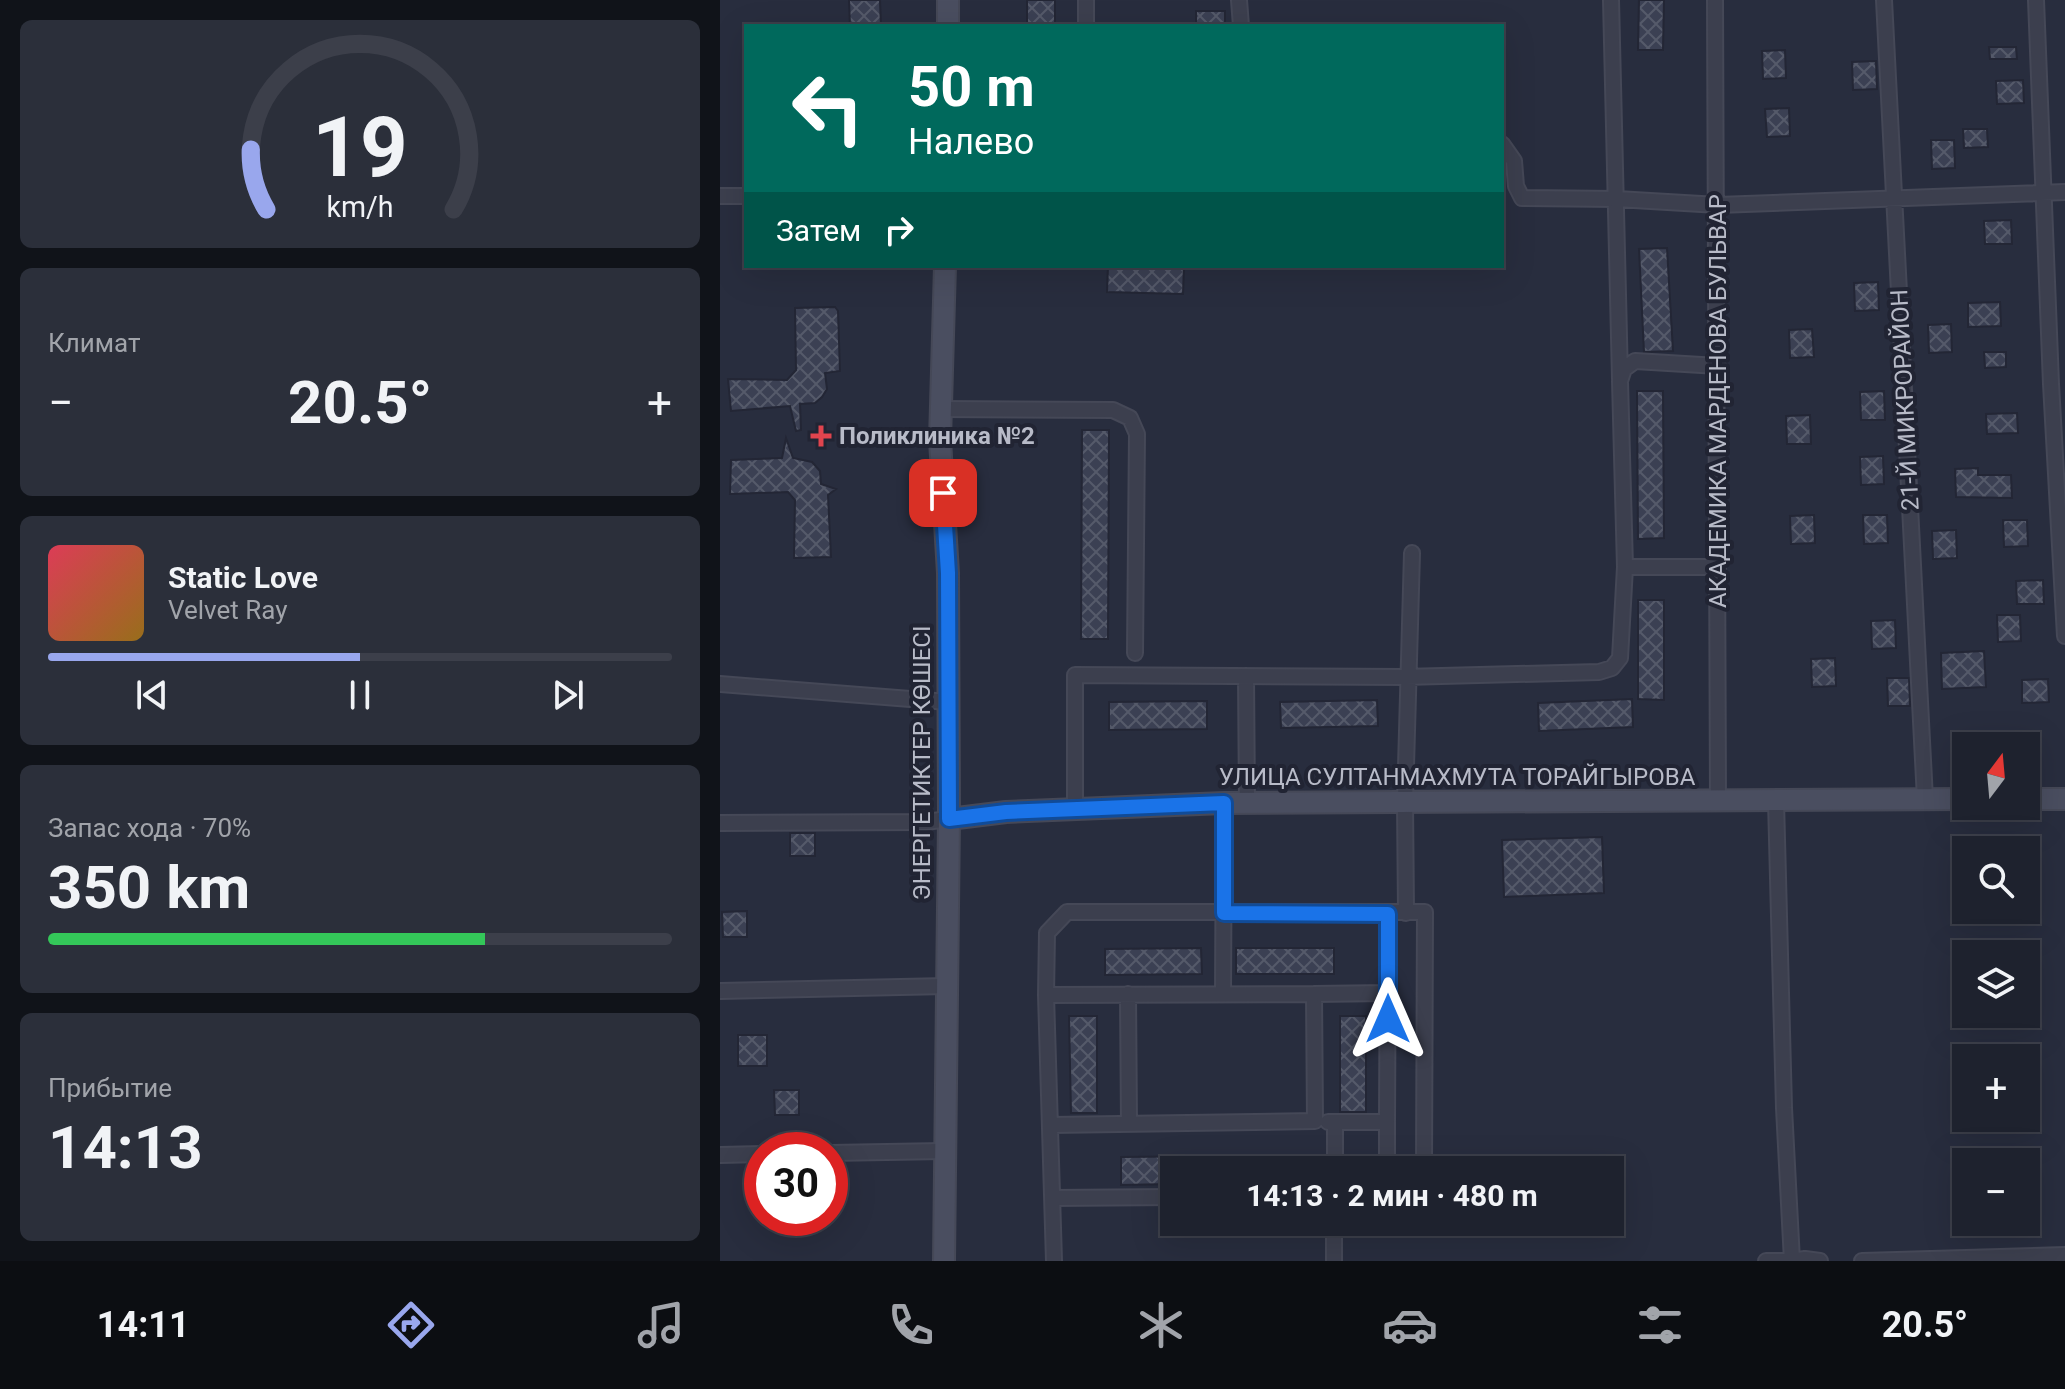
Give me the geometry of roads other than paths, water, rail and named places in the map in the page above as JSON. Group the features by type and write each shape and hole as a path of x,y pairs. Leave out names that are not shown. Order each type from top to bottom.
{"main road":[{"path":"948,0 948,24"},
{"name":"ЭНЕРГЕТИКТЕР КӨШЕСІ","path":"944,1261 949,819 948,573 940,440 945,268"},
{"name":"УЛИЦА СУЛТАНМАХМУТА ТОРАЙГЫРОВА","path":"949,819 1006,812 1224,803 1952,799"},
{"path":"2040,799 2065,799"}],"street":[{"path":"1086,0 1086,24"},
{"path":"1239,0 1241,24"},
{"path":"1075,810 1075,675 1409,677 1599,672 1612,668 1620,658 1625,567 1611,0"},
{"name":"АКАДЕМИКА МАРДЕНОВА БУЛЬВАР","path":"1715,0 1718,802"},
{"name":"21-Й МИКРОРАЙОН","path":"1884,0 1925,799"},
{"path":"2036,0 2065,636"},
{"path":"1504,147 1514,161 1516,186 1522,198 1718,205 2065,192"},
{"path":"720,196 744,196"},
{"path":"1620,381 1624,369 1635,361 1718,366"},
{"path":"941,409 1113,410 1130,418 1137,434 1135,653"},
{"path":"1406,913 1405,802 1412,553"},
{"path":"1625,567 1718,567"},
{"path":"1246,676 1247,803"},
{"path":"720,684 948,702"},
{"path":"1776,801 1784,1108 1792,1261"},
{"path":"1223,994 1224,803"},
{"path":"720,823 925,822 949,819"},
{"path":"1054,1261 1047,933 1067,912 1425,912 1424,1156"},
{"path":"1387,1156 1388,914"},
{"path":"720,991 947,986"},
{"path":"1046,995 1388,993"},
{"path":"1128,994 1129,1124"},
{"path":"1314,994 1315,1121"},
{"path":"1335,1122 1335,1156"},
{"path":"1051,1125 1387,1122"},
{"path":"848,1153 943,1151"},
{"path":"720,1155 744,1154"},
{"path":"1053,1198 1160,1197"},
{"path":"1334,1236 1334,1261"},
{"path":"1862,1261 2065,1255"},
{"path":"1766,1261 1820,1261"}],"place":[{"name":"Поликлиника №2","path":"821,436"}]}
